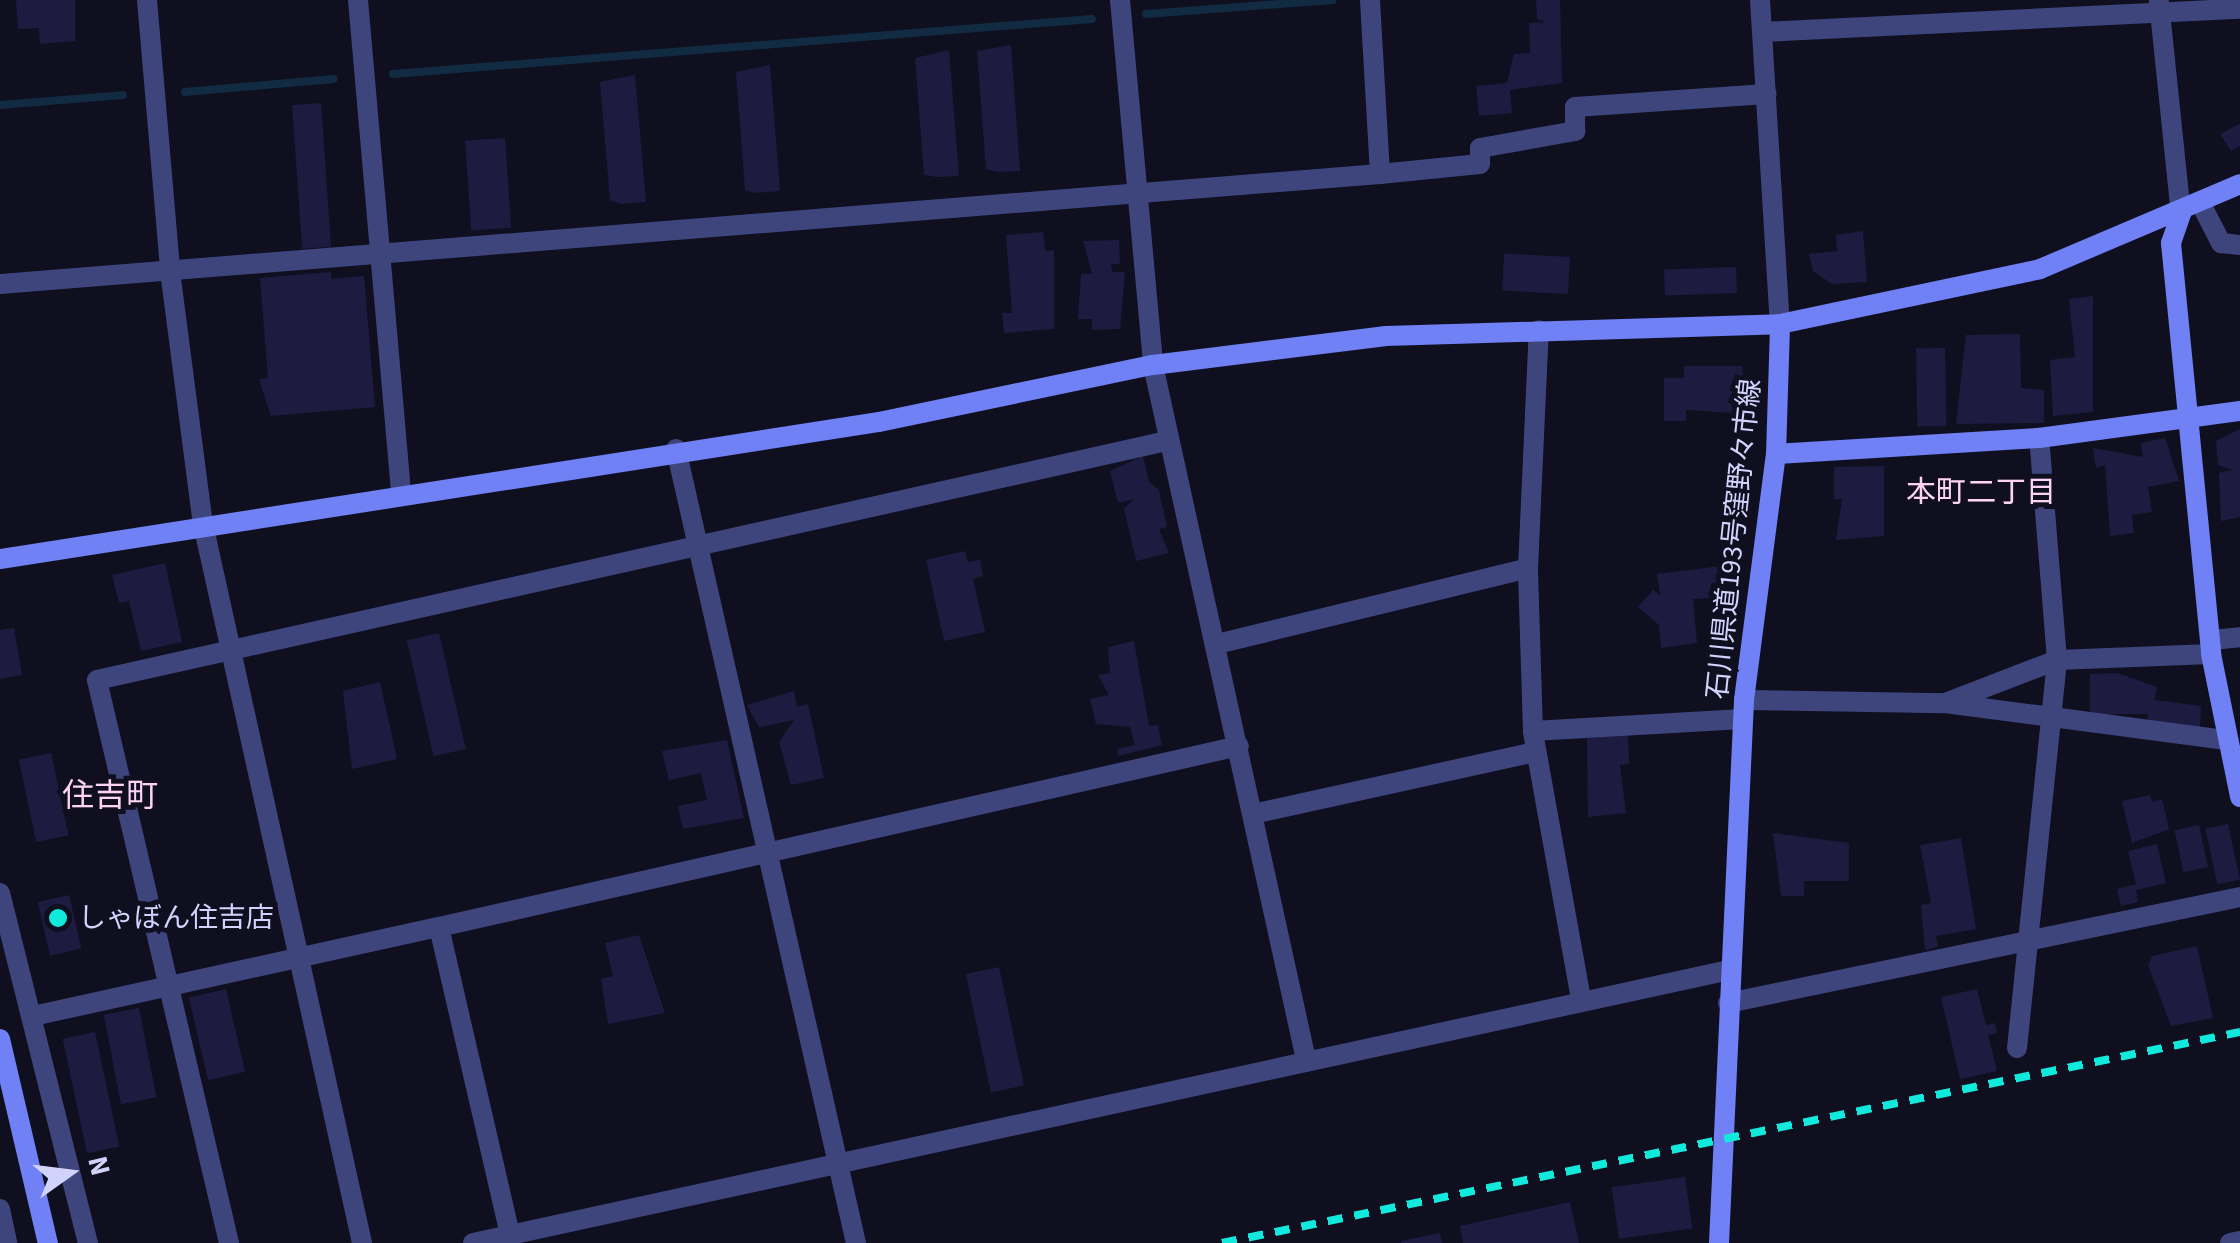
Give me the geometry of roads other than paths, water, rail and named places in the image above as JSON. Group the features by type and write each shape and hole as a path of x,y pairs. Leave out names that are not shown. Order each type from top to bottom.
{"street":[{"path":"147,0 170,271 203,524 236,646 362,1243"},
{"path":"358,0 400,493"},
{"path":"1120,0 1134,198 1153,365 1167,441 1218,644 1306,1060"},
{"path":"1760,0 1780,324"},
{"path":"1370,4 1380,174"},
{"path":"1762,32 2159,6 2240,9"},
{"path":"2159,6 2181,214 2171,243 2212,647 2226,740 2240,796"},
{"path":"0,284 379,252 1134,198 1480,164 1480,148 1574,131 1575,107 1767,94"},
{"path":"0,559 676,449 880,422 1153,365 1386,336 1780,324 2040,268 2181,214 2240,184"},
{"path":"2201,204 2222,244 2240,245"},
{"name":"石川県道193号窪野々市線","path":"1720,1243 1744,710 1776,454 1780,324"},
{"path":"1539,330 1528,568 1534,742 1581,999"},
{"path":"1776,454 2039,438 2240,411"},
{"path":"2017,1048 2024,948 2057,660 2039,438"},
{"path":"229,1243 97,680 1167,441"},
{"path":"676,449 764,854 856,1243"},
{"path":"1218,644 1528,568"},
{"path":"1945,703 2057,660 2212,647 2240,637"},
{"path":"1254,814 1534,742 1744,710 1945,703 2052,721 2226,740"},
{"path":"32,1016 1239,746"},
{"path":"0,893 88,1243"},
{"path":"1728,1004 2024,948 2240,897"},
{"path":"439,928 510,1234"},
{"path":"473,1243 839,1166 1581,999 1730,970"},
{"path":"0,1039 48,1243"},
{"path":"0,1208 6,1243"},
{"path":"2230,1243 2240,1241"}],"waterway":[{"path":"1146,14 1332,0"},
{"path":"393,74 1092,19"},
{"path":"185,92 333,79"},
{"path":"0,105 123,95"}],"railway":[{"path":"1222,1243 2240,1032"}],"place":[{"name":"しゃぼん住吉店","path":"58,918"}],"district":[{"name":"本町二丁目","path":"1981,493"},
{"name":"住吉町","path":"110,796"}]}
